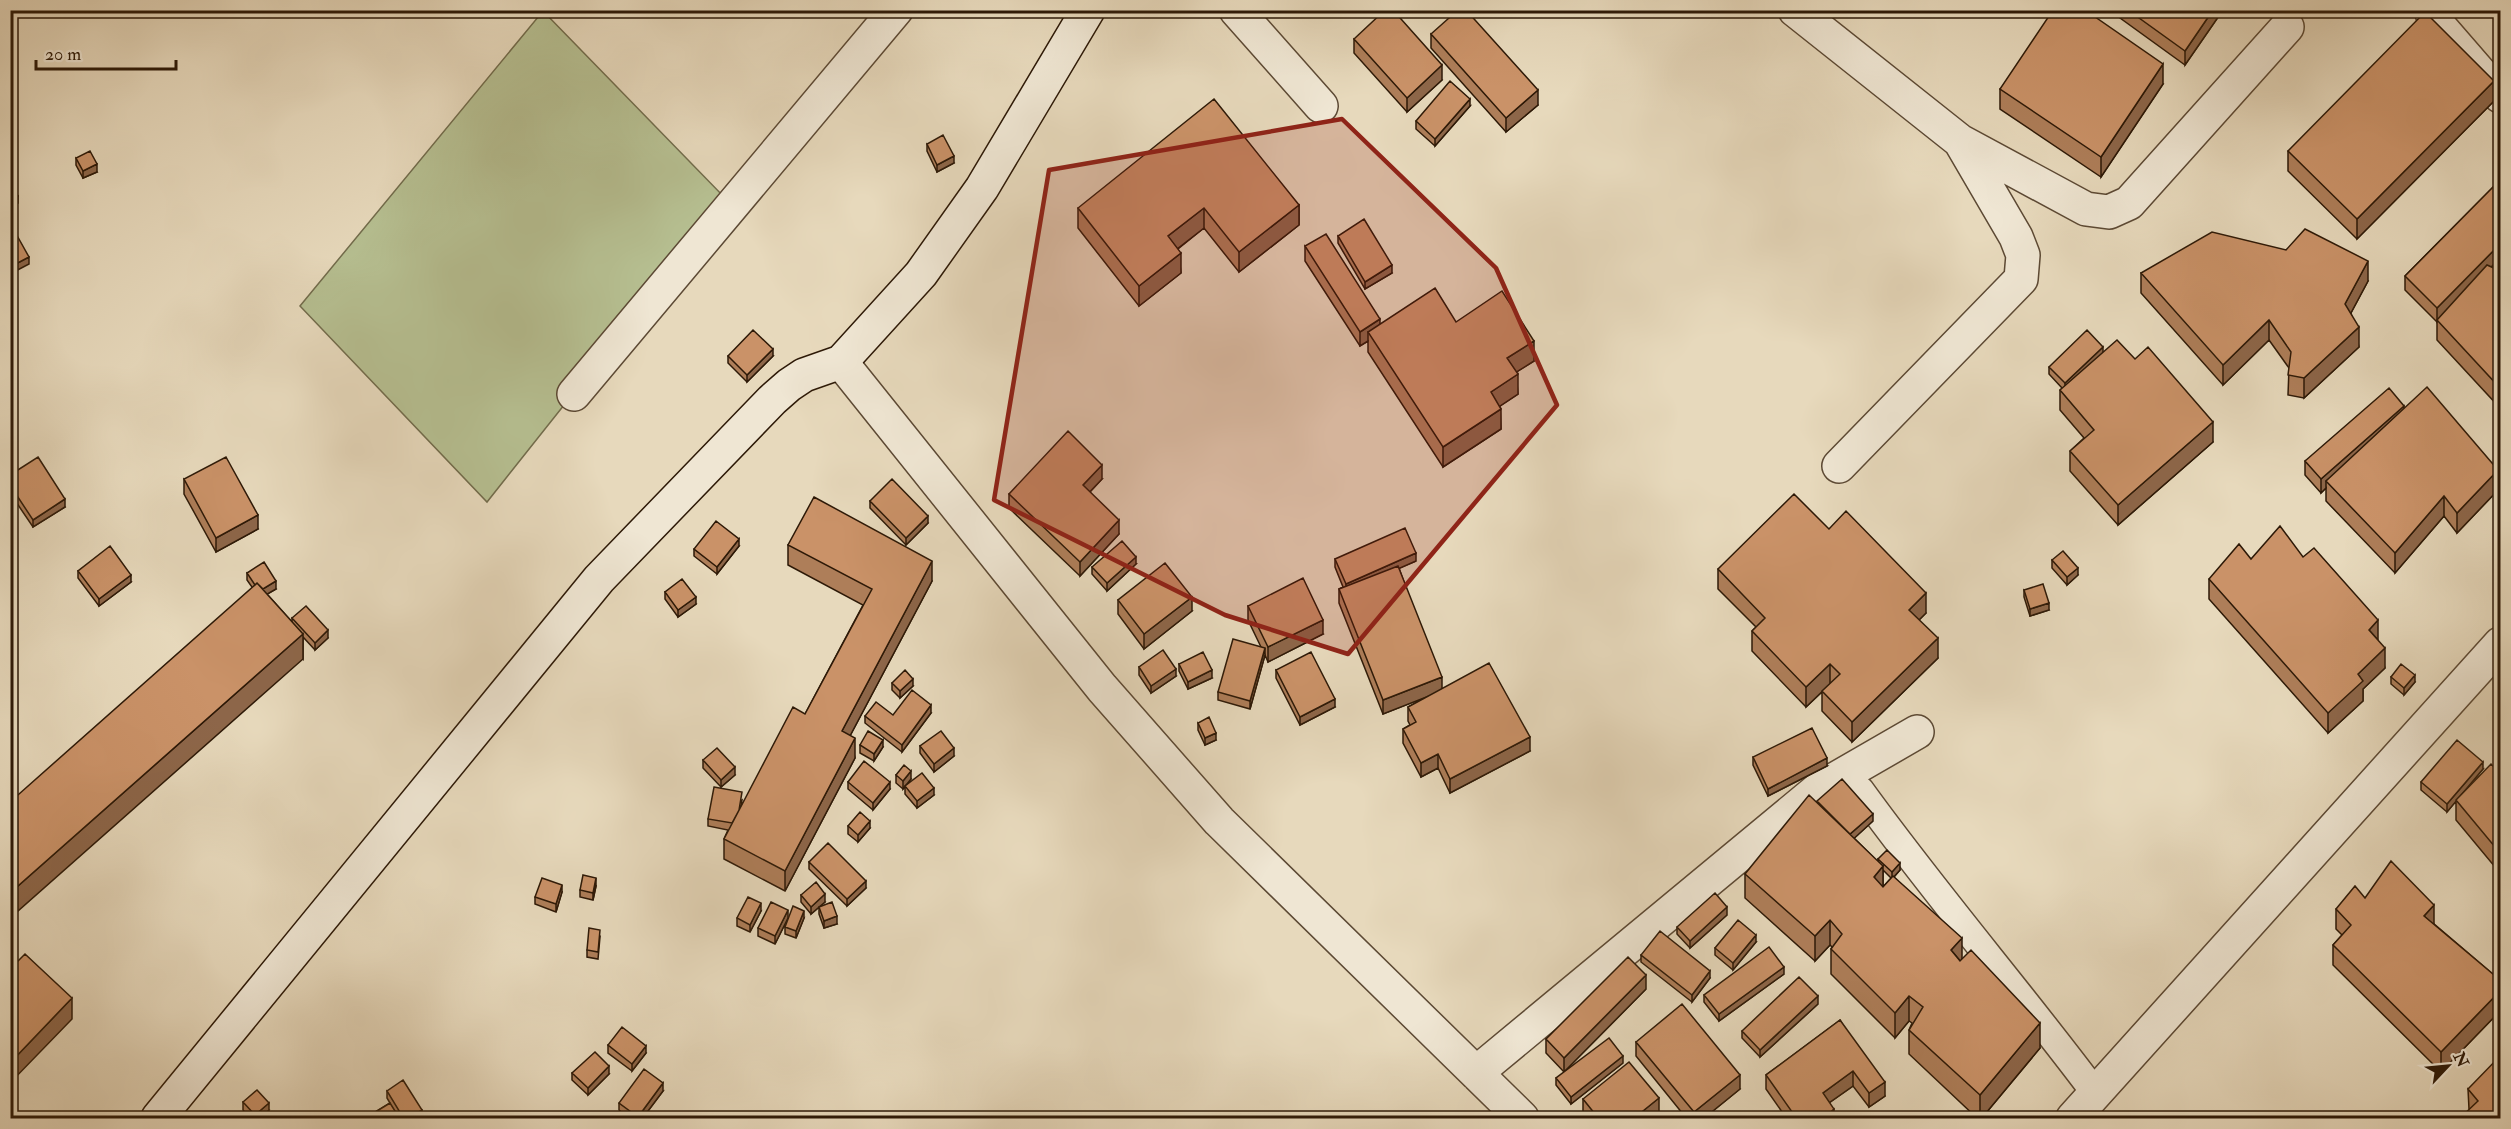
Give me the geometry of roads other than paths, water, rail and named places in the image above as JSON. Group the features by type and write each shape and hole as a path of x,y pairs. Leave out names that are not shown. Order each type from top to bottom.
{"street":[{"path":"574,394 896,10"},
{"path":"158,1119 599,579 705,468 789,385 804,375 841,362 921,273 982,188 1088,10"},
{"path":"1236,10 1321,106"},
{"path":"1795,10 1960,141 2086,209 2109,212 2128,203 2287,27"},
{"path":"2431,10 2435,21 2500,96"},
{"path":"1839,466 2021,279 2024,255 2016,237 1960,141"},
{"path":"841,362 1102,688 1220,821 1522,1119"},
{"path":"2073,1119 2500,644"},
{"path":"1476,1073 1820,788 1917,732"}],"lane":[{"path":"1860,790 2096,1094"}]}
